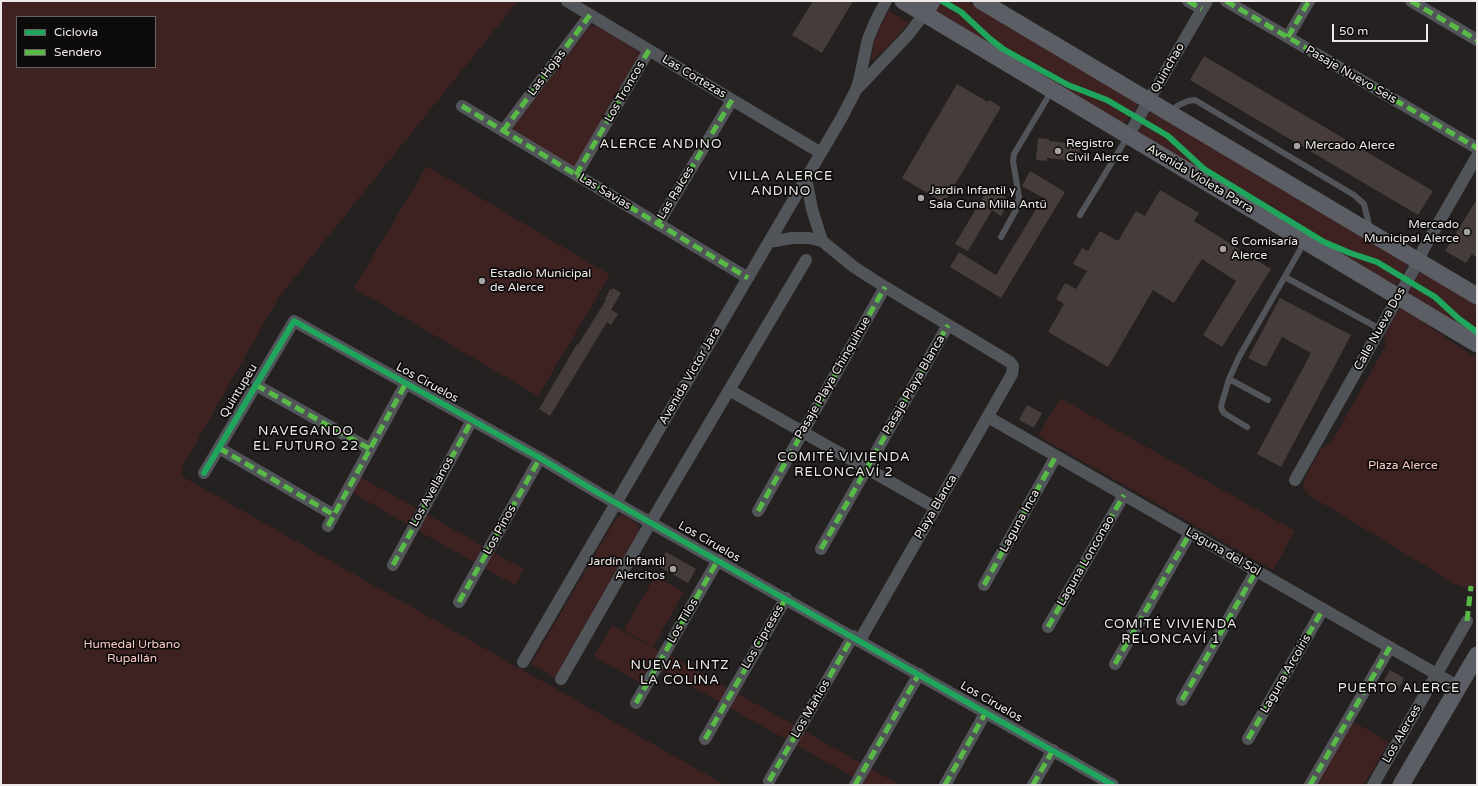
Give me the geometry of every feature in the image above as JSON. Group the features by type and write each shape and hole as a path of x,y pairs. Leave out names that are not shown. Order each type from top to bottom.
{"main road":[{"name":"Avenida Violeta Parra","path":"902,1 928,7 1052,90 1477,344"},
{"path":"981,1 1477,296"},
{"path":"1401,785 1477,655"}],"street":[{"name":"Las Cortezas","path":"567,1 821,153"},
{"name":"Avenida Víctor Jara","path":"523,662 842,117 858,86 868,39 886,1"},
{"path":"1188,1 1205,5"},
{"name":"Pasaje Nuevo Seis","path":"1226,1 1477,148"},
{"path":"1288,37 1309,1"},
{"path":"1411,1 1477,40"},
{"name":"Quinchao","path":"1128,136 1205,5"},
{"name":"Avenida Víctor Jara","path":"858,86 909,34 928,7"},
{"name":"Las Hojas","path":"503,131 590,15"},
{"name":"Los Troncos","path":"576,175 649,50"},
{"name":"Las Raíces","path":"658,224 732,100"},
{"name":"Las Savias","path":"462,106 748,278"},
{"name":"Calle Nueva Dos","path":"1295,480 1418,262 1422,250 1477,156"},
{"path":"806,178 812,209 822,241"},
{"path":"769,242 792,238 809,238 822,241 854,267 948,325"},
{"path":"561,679 651,522 806,260"},
{"name":"Pasaje Playa Chinquihue","path":"758,511 885,287"},
{"name":"Los Ciruelos","path":"294,321 540,458 616,503 786,598 1113,785"},
{"name":"Quintupeu","path":"204,473 294,321"},
{"name":"Playa Blanca","path":"856,638 936,508 1012,374 1013,366 1010,362 948,325"},
{"name":"Pasaje Playa Blanca","path":"821,549 948,325"},
{"path":"328,526 406,383"},
{"path":"256,385 370,449"},
{"path":"729,390 936,508"},
{"name":"Laguna del Sol","path":"988,416 1459,687"},
{"name":"Los Avellanos","path":"393,565 472,420"},
{"path":"219,448 334,515"},
{"name":"Laguna Inca","path":"984,585 1056,456"},
{"name":"Los Pinos","path":"459,602 540,458"},
{"name":"Laguna Lonconao","path":"1048,627 1124,495"},
{"path":"1115,664 1190,533"},
{"name":"Los Tilos","path":"636,703 718,560"},
{"path":"1182,700 1256,571"},
{"name":"Los Cipreses","path":"705,739 786,598"},
{"name":"Laguna Arcoíris","path":"1248,739 1323,609"},
{"name":"Los Alerces","path":"1373,785 1467,621"},
{"name":"Los Mañíos","path":"770,781 856,638"},
{"path":"1310,785 1390,648"},
{"path":"855,785 919,674"},
{"path":"945,785 986,712"},
{"path":"1033,785 1053,750"}],"lane":[{"path":"1001,237 1016,210 1019,197 1012,161 1014,154 1052,90"},
{"path":"1168,112 1188,101 1196,100 1360,200 1364,204 1372,234"},
{"path":"1080,215 1128,136"},
{"path":"1247,427 1224,413 1222,410 1221,406 1229,379 1304,242"},
{"path":"1285,277 1380,330"},
{"path":"1229,379 1268,400"}],"green space":[{"name":"Humedal Urbano Rupallán","path":"1,1 518,1 279,297 181,469 183,477 725,785 1,785"},
{"path":"941,1 968,1 1137,103 1137,106 1125,124 935,12"},
{"path":"888,11 909,23 882,52 871,61 874,41"},
{"path":"592,26 597,26 641,53 575,166 571,166 515,133 513,129 587,29"},
{"path":"1151,112 1406,261 1407,266 1399,282 1392,287 1139,133 1139,129 1146,117"},
{"name":"Estadio Municipal de Alerce","path":"427,166 610,275 538,396 354,288"},
{"path":"1421,272 1477,304 1477,337 1407,293 1418,274"},
{"name":"Plaza Alerce","path":"1401,309 1408,311 1477,358 1477,587 1475,589 1468,589 1457,585 1309,495 1303,487 1305,478 1321,449 1325,445 1330,445 1386,345 1384,336 1396,313"},
{"path":"1060,398 1295,531 1273,570 1038,436"},
{"path":"360,477 416,508 407,524 351,492"},
{"path":"426,514 483,546 474,562 417,530"},
{"path":"622,514 638,524 639,531 555,678 531,664 615,520"},
{"path":"493,552 524,569 515,585 484,568"},
{"path":"655,576 684,592 653,647 624,630"},
{"path":"612,625 660,652 642,684 594,656"},
{"path":"669,655 900,785 867,785 661,669"},
{"path":"1352,721 1389,742 1364,785 1315,785"}],"building":[{"path":"813,1 853,1 822,53 792,35"},
{"path":"1204,56 1433,191 1418,215 1190,80"},
{"path":"957,84 988,102 989,100 1001,107 944,203 902,178"},
{"name":"Registro Civil Alerce","path":"1038,138 1049,139 1049,141 1083,145 1072,163 1066,160 1047,158 1047,161 1036,160"},
{"path":"1030,171 1065,192 1001,298 950,267 959,252 996,275 1043,198 1022,186"},
{"path":"989,187 1010,200 1001,216 992,210 968,251 955,244"},
{"path":"1160,190 1199,213 1194,221 1271,269 1222,347 1203,335 1236,281 1202,259 1174,303 1153,290 1108,367 1048,332 1064,304 1056,299 1065,283 1076,289 1087,271 1073,264 1082,248 1088,251 1100,231 1118,241 1136,211 1145,216"},
{"name":"Mercado Municipal Alerce","path":"1477,199 1477,258 1472,254 1466,263 1445,251"},
{"path":"613,288 621,293 611,310 618,314 611,325 607,322 550,416 539,409 577,344 578,345 606,300 605,299 610,289 612,290"},
{"path":"1280,298 1351,335 1281,467 1257,454 1311,353 1282,337 1266,367 1248,358"},
{"path":"1027,405 1042,413 1034,428 1019,420"},
{"path":"666,552 696,569 688,583 658,566"},
{"path":"1390,670 1404,678 1396,693 1381,685"}],"marked path":[{"path":"1188,1 1202,9"},
{"path":"1226,1 1477,148"},
{"path":"1288,37 1309,1"},
{"path":"1411,1 1477,40"},
{"path":"503,131 590,15"},
{"path":"576,175 649,50"},
{"path":"658,224 732,100"},
{"path":"462,106 748,278"},
{"path":"758,511 885,287"},
{"path":"821,549 948,325"},
{"path":"328,526 406,383"},
{"path":"256,385 370,449"},
{"path":"393,565 472,420"},
{"path":"219,448 334,515"},
{"path":"984,585 1056,456"},
{"path":"459,602 540,458"},
{"path":"1048,627 1124,495"},
{"path":"1115,664 1190,533"},
{"path":"636,703 718,560"},
{"path":"1182,700 1256,571"},
{"path":"1467,621 1471,586"},
{"path":"705,739 786,598"},
{"path":"1248,739 1323,609"},
{"path":"769,781 853,636"},
{"path":"1310,785 1390,647"},
{"path":"855,785 919,674"},
{"path":"945,785 986,712"},
{"path":"1033,785 1053,750"}],"cycle path":[{"path":"942,1 961,12 1003,49 1068,85 1107,100 1168,136 1204,169 1324,242 1377,262 1435,297 1459,319 1477,332"},
{"path":"204,473 294,321 540,458 600,494 1113,785"}],"place":[{"name":"Mercado Alerce","path":"1297,146"},
{"name":"Registro Civil Alerce","path":"1058,151"},
{"name":"Jardín Infantil y Sala Cuna Milla Antü","path":"921,198"},
{"name":"Mercado Municipal Alerce","path":"1467,232"},
{"name":"6 Comisaría Alerce","path":"1223,249"},
{"name":"Estadio Municipal de Alerce","path":"482,281"},
{"name":"Jardín Infantil Alercitos","path":"673,569"}],"district":[{"name":"ALERCE ANDINO","path":"661,145"},
{"name":"VILLA ALERCE ANDINO","path":"781,184"},
{"name":"NAVEGANDO EL FUTURO 22","path":"306,440"},
{"name":"COMITÉ VIVIENDA RELONCAVÍ 2","path":"844,466"},
{"name":"COMITÉ VIVIENDA RELONCAVÍ 1","path":"1171,632"},
{"name":"NUEVA LINTZ LA COLINA","path":"680,674"},
{"name":"PUERTO ALERCE","path":"1399,689"}]}
